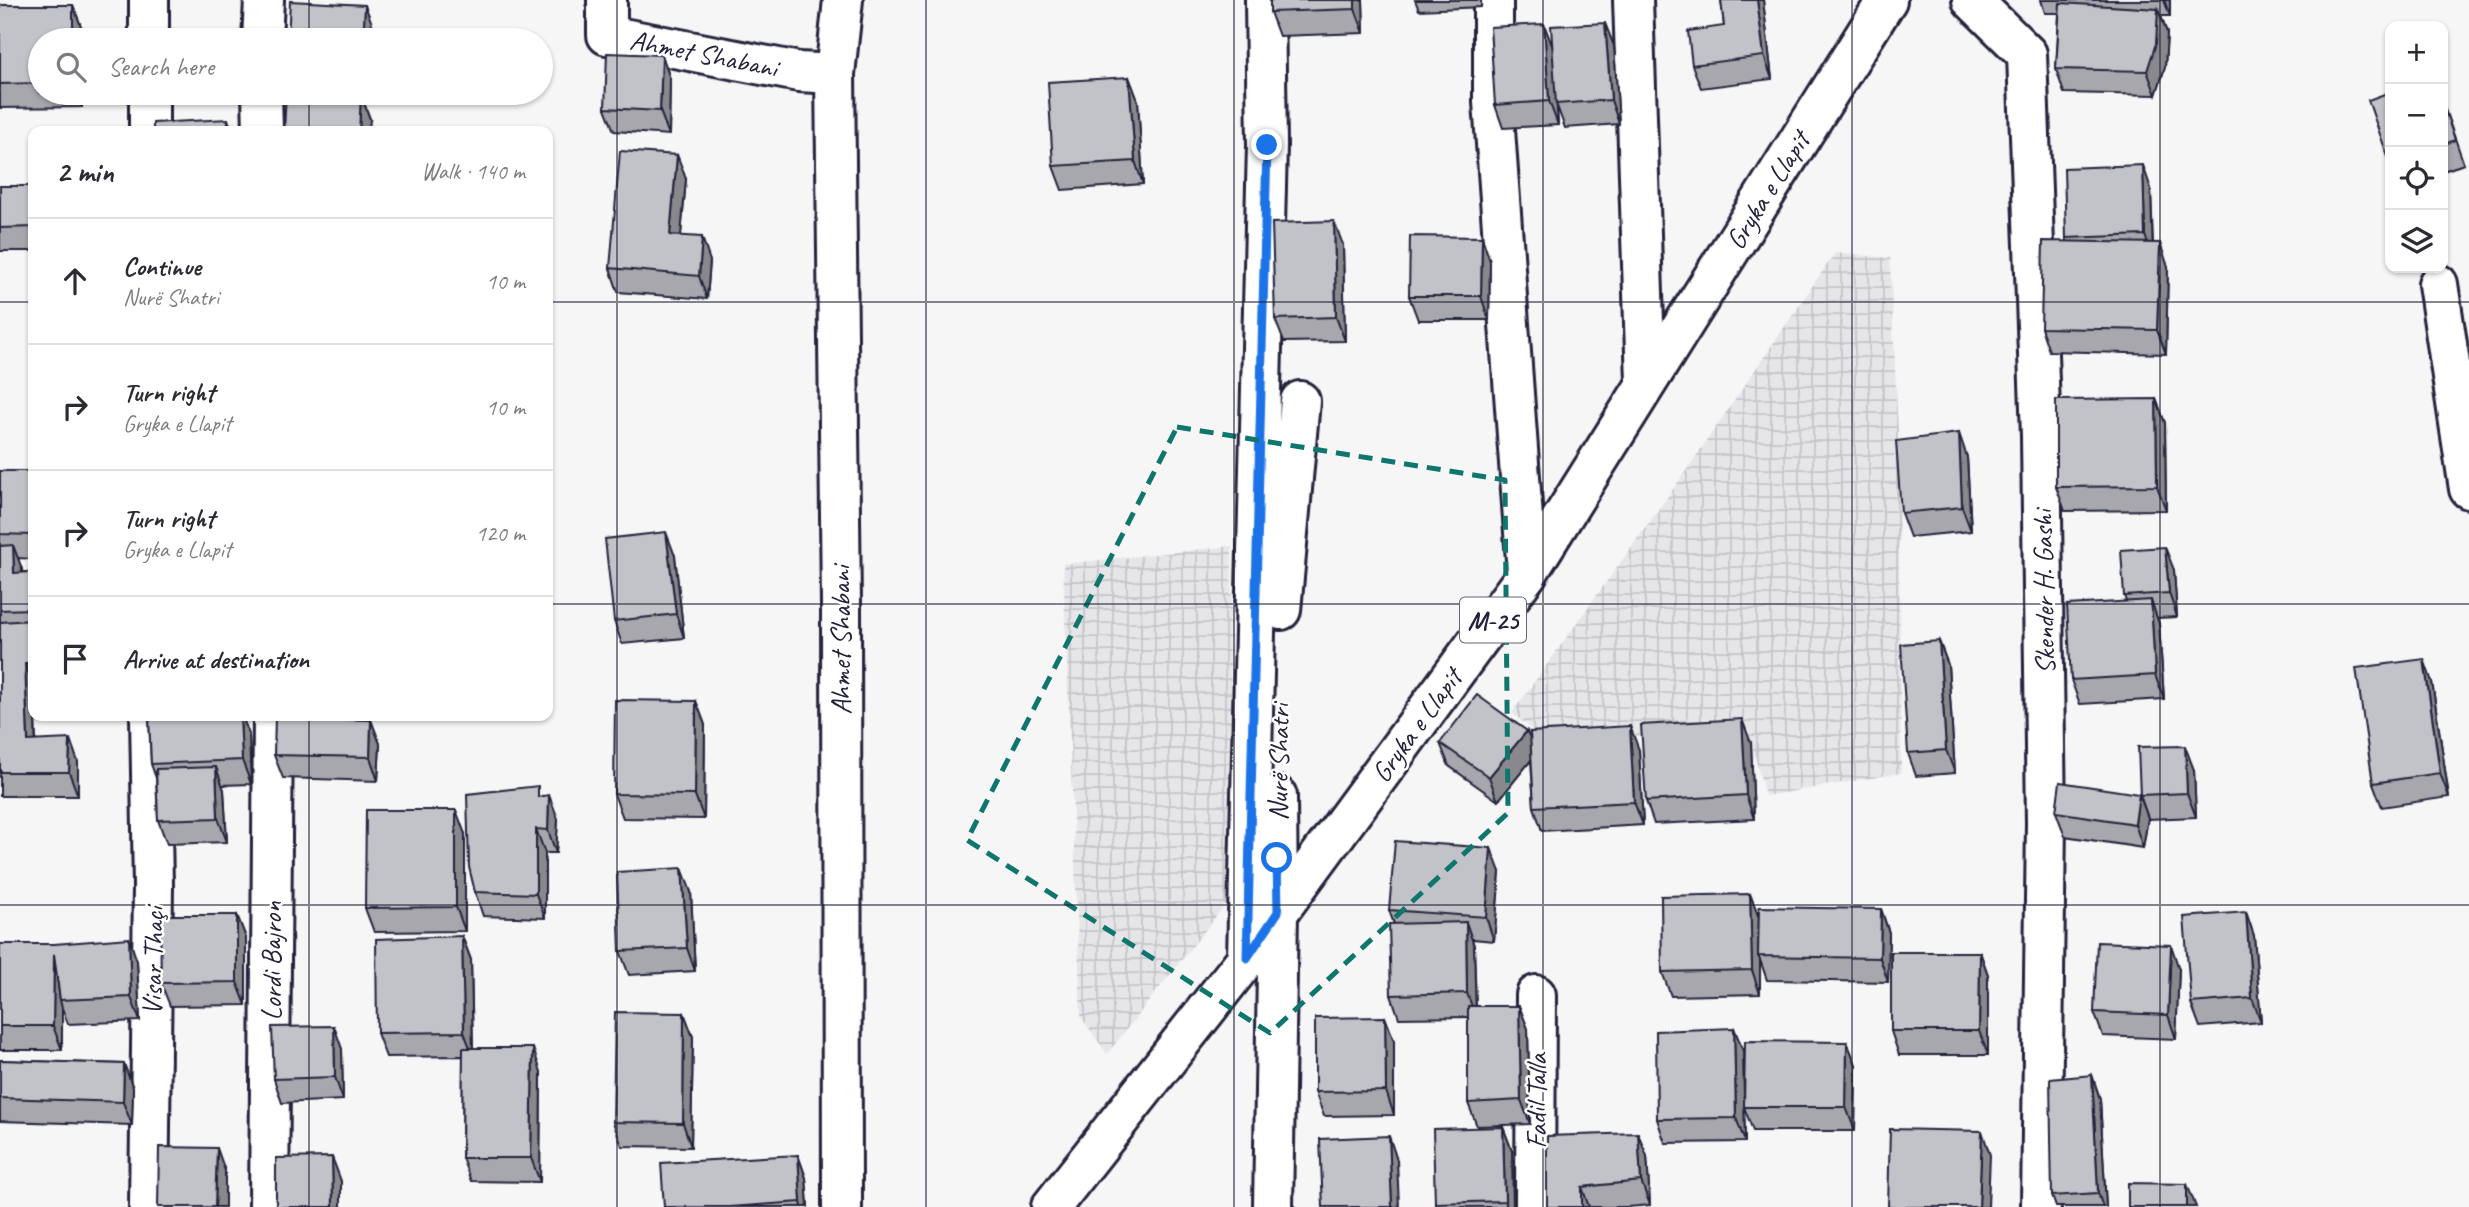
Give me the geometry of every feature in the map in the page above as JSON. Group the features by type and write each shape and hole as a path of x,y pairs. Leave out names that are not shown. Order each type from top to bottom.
{"street":[{"path":"149,0 149,28"},
{"path":"263,28 264,0"},
{"name":"Ahmet Shabani","path":"607,0 607,34 799,72 835,74"},
{"name":"Ahmet Shabani","path":"842,1207 841,604 835,74 843,0"},
{"path":"1247,958 1267,145 1265,0"},
{"path":"1493,0 1493,102 1527,574"},
{"path":"1633,0 1646,381"},
{"name":"Gryka e Llapit","path":"1051,1207 1247,958 1527,574 1887,0"},
{"name":"Skender H. Gashi","path":"1972,0 2027,54 2041,436 2046,823 2041,1207"},
{"path":"149,105 149,126"},
{"path":"262,105 263,126"},
{"path":"2438,284 2469,489"},
{"name":"Nurë Shatri","path":"1273,1207 1281,586 1300,401"},
{"name":"Visar Thaçi","path":"149,1207 153,886 150,721"},
{"name":"Lordi Bajron","path":"269,1207 273,721"},
{"name":"Fadil Talla","path":"1535,1207 1536,995"}],"highlighted area":[{"path":"1177,427 1505,480 1508,813 1270,1033 967,840"}],"shaded area":[{"path":"1835,253 1890,258 1898,432 1901,773 1765,796 1748,729 1546,741 1512,713 1679,481"},
{"path":"1232,546 1230,899 1107,1054 1081,1017 1063,564"}],"building":[{"path":"1270,0 1355,0 1355,9 1270,12"},
{"path":"1721,0 1757,0 1764,56 1692,65 1688,31 1724,26"},
{"path":"290,1 365,5 364,28 289,28"},
{"path":"2060,3 2158,9 2156,43 2147,71 2056,69"},
{"path":"0,5 73,5 73,28 28,28 28,83 0,84"},
{"path":"1605,23 1611,100 1556,104 1551,26"},
{"path":"1544,24 1549,101 1495,105 1490,27"},
{"path":"607,53 662,55 660,111 605,108"},
{"path":"1129,77 1135,161 1053,166 1048,82"},
{"path":"2385,94 2385,149 2368,100"},
{"path":"285,105 360,105 359,126 284,126"},
{"path":"228,119 228,126 153,126 153,123"},
{"path":"2448,120 2455,140 2448,143"},
{"path":"620,151 677,155 670,235 702,237 699,276 610,268"},
{"path":"2143,165 2145,235 2066,238 2064,168"},
{"path":"0,186 28,186 28,227 0,228"},
{"path":"1334,221 1336,317 1275,319 1272,223"},
{"path":"1410,236 1482,237 1481,296 1409,296"},
{"path":"2043,241 2160,243 2157,330 2041,328"},
{"path":"2156,399 2157,486 2056,487 2056,400"},
{"path":"1959,433 1962,507 1901,513 1896,441"},
{"path":"0,471 28,471 28,535 0,534"},
{"path":"666,532 676,614 614,621 605,539"},
{"path":"13,545 14,573 28,572 28,609 0,610 0,546"},
{"path":"2165,547 2169,593 2124,596 2121,550"},
{"path":"2151,600 2155,675 2071,680 2067,605"},
{"path":"28,620 28,663 25,663 28,741 70,739 69,772 0,772 0,622"},
{"path":"1939,641 1946,750 1908,753 1901,644"},
{"path":"2424,659 2440,773 2373,783 2356,668"},
{"path":"1477,695 1527,731 1489,777 1440,743"},
{"path":"615,700 696,701 695,795 614,794"},
{"path":"1742,719 1746,795 1646,801 1641,725"},
{"path":"149,721 240,721 242,760 151,764"},
{"path":"275,721 371,721 370,757 274,755"},
{"path":"1630,726 1634,802 1534,807 1530,732"},
{"path":"2185,746 2187,793 2140,795 2138,747"},
{"path":"216,767 218,818 158,820 156,769"},
{"path":"2060,782 2139,794 2135,824 2056,812"},
{"path":"538,786 538,797 549,795 548,830 536,829 536,894 475,892 469,867 467,794"},
{"path":"366,810 456,810 456,907 365,908"},
{"path":"1395,841 1491,848 1486,917 1389,910"},
{"path":"682,868 687,948 620,951 617,872"},
{"path":"1750,894 1752,970 1662,972 1661,896"},
{"path":"1759,907 1881,909 1880,958 1758,956"},
{"path":"2246,912 2252,998 2191,1003 2184,917"},
{"path":"160,915 237,915 237,982 161,983"},
{"path":"1466,922 1467,993 1391,995 1389,924"},
{"path":"462,936 464,1032 377,1033 376,939"},
{"path":"129,938 131,997 60,1000 54,954 53,1026 0,1026 0,944 54,944"},
{"path":"2097,942 2171,945 2168,1015 2094,1012"},
{"path":"1891,952 1980,952 1979,1031 1891,1031"},
{"path":"1468,1006 1519,1006 1521,1100 1468,1103"},
{"path":"615,1012 684,1013 683,1123 613,1122"},
{"path":"1385,1017 1386,1091 1315,1092 1315,1018"},
{"path":"334,1026 335,1077 274,1079 272,1027"},
{"path":"1734,1028 1736,1118 1657,1119 1656,1031"},
{"path":"1745,1041 1847,1042 1846,1107 1744,1107"},
{"path":"463,1048 533,1048 531,1158 462,1158"},
{"path":"0,1060 124,1064 123,1102 0,1098"},
{"path":"2092,1075 2098,1193 2052,1196 2050,1079"},
{"path":"1503,1127 1505,1201 1435,1203 1433,1129"},
{"path":"1890,1129 1982,1131 1979,1207 1888,1207"},
{"path":"1638,1133 1641,1181 1582,1187 1582,1207 1547,1207 1547,1136"},
{"path":"1389,1136 1392,1207 1323,1207 1320,1139"},
{"path":"159,1147 217,1148 215,1207 158,1207"},
{"path":"798,1155 801,1202 729,1207 664,1207 661,1163"},
{"path":"332,1157 333,1207 276,1207 276,1158"},
{"path":"2128,1183 2187,1184 2187,1207 2128,1207"}],"route":[{"path":"1267,145 1247,958 1278,912 1277,858"}]}
